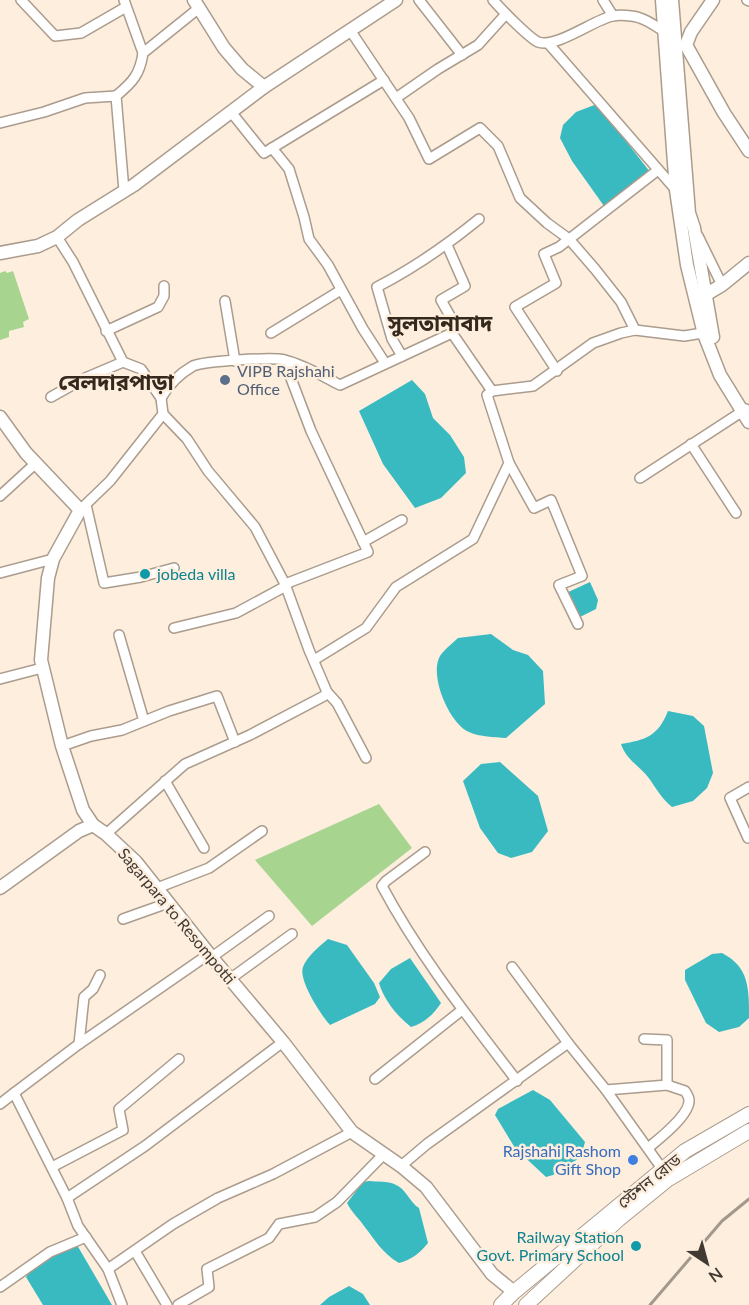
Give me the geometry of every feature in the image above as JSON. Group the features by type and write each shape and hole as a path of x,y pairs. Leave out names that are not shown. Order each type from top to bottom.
{"main road":[{"path":"0,253 38,246 57,237 78,220 124,191 264,87 396,0"},
{"path":"662,0 682,191 687,265 701,298"},
{"path":"672,0 681,42 682,191 694,228 701,298 708,333 724,373 746,414"},
{"path":"681,42 691,32 713,0"},
{"path":"196,4 224,48 242,69 264,87"},
{"path":"681,42 749,151"},
{"path":"701,298 722,285 749,263"},
{"path":"0,417 36,464 83,507"},
{"name":"Sagarpara to Resompotti","path":"83,507 53,559 48,578 41,660 62,746 83,810 93,825 136,862 210,956 283,1042 352,1132 401,1166 426,1187 492,1274 514,1292"},
{"path":"0,888 79,831 93,825"},
{"name":"স্টেশন রোড","path":"501,1305 686,1151 749,1114"},
{"name":"স্টেশন রোড","path":"526,1305 619,1219 667,1180 749,1131"}],"street":[{"path":"0,123 44,112 85,98 116,96 132,82 141,65 143,52 125,4 81,33 55,36 21,0"},
{"path":"419,0 462,55"},
{"path":"493,0 538,42 548,43 612,16 633,16 648,21 681,42"},
{"path":"603,0 612,16"},
{"path":"143,52 196,4"},
{"path":"396,98 478,45 506,14"},
{"path":"350,30 410,118 429,159 480,128 498,146 520,198 547,223 569,239 621,302 635,330"},
{"path":"548,43 658,170 682,191"},
{"path":"231,112 264,153 384,80"},
{"path":"116,96 124,191"},
{"path":"272,148 289,169 309,238 328,265 385,363"},
{"path":"557,371 515,307 556,283 544,254 569,239 658,170"},
{"path":"402,356 392,339 377,287 397,277 447,244 479,219"},
{"path":"694,228 722,285"},
{"path":"57,237 73,262 123,362 141,369 161,398 163,414 187,439 208,471 255,527 286,585 327,692 337,703 366,758"},
{"path":"447,244 465,286 441,300 454,323 452,333 492,391"},
{"path":"106,330 158,307 164,296 164,286"},
{"path":"271,333 341,290"},
{"path":"225,301 235,361"},
{"path":"578,624 559,585 582,576 551,500 534,508 509,463 487,394 492,391 533,386 593,344 635,330 684,336 708,333"},
{"path":"161,398 169,384 196,365 256,358 284,360 302,366 340,386 452,333"},
{"path":"174,628 236,613 286,585 368,552 311,431 284,360"},
{"path":"51,397 83,379 123,362"},
{"path":"163,414 110,481 83,507 104,583 141,577 174,568"},
{"path":"640,478 691,444 746,414"},
{"path":"691,444 736,513"},
{"path":"314,660 366,628 396,587 472,539 509,463"},
{"path":"0,496 36,464"},
{"path":"363,542 402,520"},
{"path":"0,573 53,559"},
{"path":"119,635 144,722"},
{"path":"0,679 42,668"},
{"path":"106,834 185,764 235,742 324,696 327,692"},
{"path":"62,746 144,722 169,711 217,696 235,742"},
{"path":"165,781 204,848"},
{"path":"748,838 730,798 749,787"},
{"path":"157,888 209,868 262,831"},
{"path":"424,852 382,886 417,948 518,1081"},
{"path":"123,919 168,903"},
{"path":"0,1104 80,1044 269,916"},
{"path":"230,979 292,934"},
{"path":"512,967 606,1090 663,1170"},
{"path":"80,1044 84,997 93,989 100,975"},
{"path":"375,1079 462,1010"},
{"path":"644,1039 667,1040 667,1085"},
{"path":"67,1198 145,1146 283,1042"},
{"path":"401,1166 427,1144 568,1043"},
{"path":"52,1167 123,1130 119,1109 179,1059"},
{"path":"606,1090 667,1085 686,1091 689,1100 687,1109 648,1148"},
{"path":"15,1093 67,1198 78,1226 108,1269 122,1305"},
{"path":"108,1269 173,1224 218,1198 273,1174 352,1132"},
{"path":"178,1305 209,1287 207,1269 269,1238 279,1224 315,1217 337,1202 384,1154"},
{"path":"0,1287 50,1252 86,1237"},
{"path":"135,1251 167,1305"}],"green space":[{"path":"5,271 7,273 13,271 29,319 23,322 24,327 9,331 9,337 0,340 0,273"},
{"path":"379,804 412,848 312,926 255,860"}],"water":[{"path":"597,104 650,172 604,206 572,161 560,138 563,125 576,112"},
{"path":"412,380 425,394 433,418 450,435 464,457 466,473 441,498 415,508 383,464 359,411"},
{"path":"590,582 598,600 596,609 576,619 564,594"},
{"path":"491,634 513,650 528,655 543,671 545,704 506,738 478,735 462,727 455,720 444,700 437,677 439,658 458,638"},
{"path":"668,711 693,716 704,726 713,773 707,788 693,801 672,807 629,758 621,744 637,741 650,735 660,726"},
{"path":"500,762 538,796 548,831 532,852 511,858 498,853 480,828 463,781 481,764"},
{"path":"328,939 347,945 374,983 380,997 375,1004 330,1025 311,997 302,973 307,959"},
{"path":"722,953 738,965 746,980 749,1018 739,1027 719,1032 706,1023 685,980 685,970 712,954"},
{"path":"410,958 441,1003 428,1018 411,1027 384,996 379,983 391,969"},
{"path":"533,1090 550,1100 585,1142 581,1157 546,1177 515,1148 495,1115 498,1109"},
{"path":"363,1182 389,1182 398,1186 419,1208 428,1243 407,1260 399,1263 388,1255 347,1203"},
{"path":"77,1245 112,1305 43,1305 26,1277 48,1255 62,1248"},
{"path":"349,1286 363,1294 370,1305 320,1305 329,1297"}],"railway":[{"path":"650,1305 722,1221 749,1199"}],"place":[{"name":"VIPB Rajshahi Office","path":"225,380"},
{"name":"jobeda villa","path":"145,574"},
{"name":"Rajshahi Rashom Gift Shop","path":"633,1160"},
{"name":"Railway Station Govt. Primary School","path":"636,1246"}],"district":[{"name":"সুলতানাবাদ","path":"440,323"},
{"name":"বেলদারপাড়া","path":"116,382"}]}
